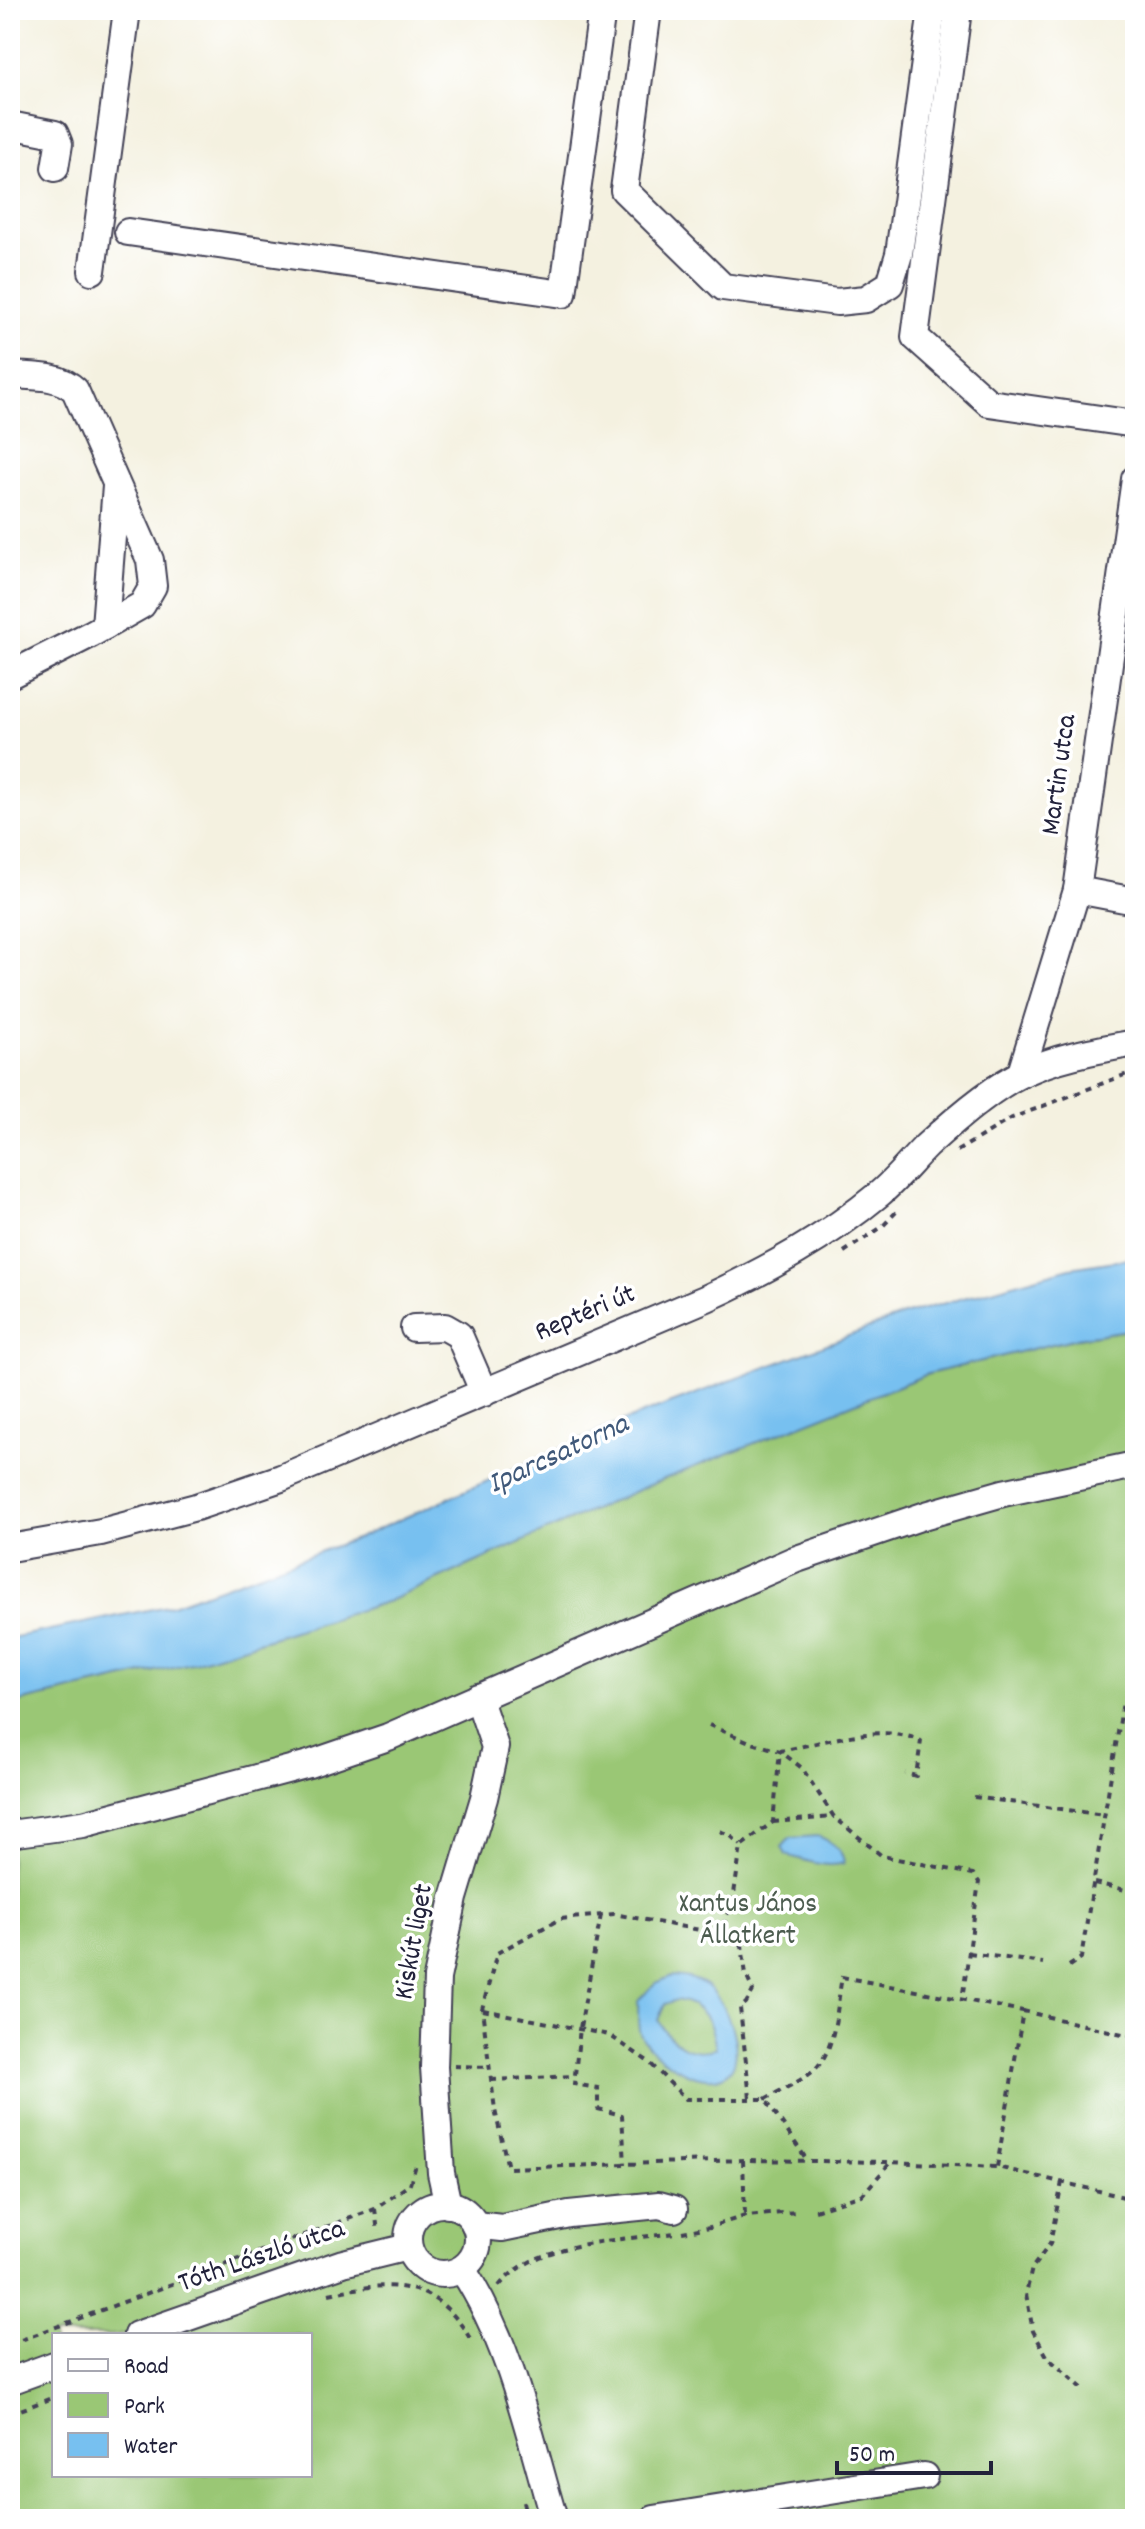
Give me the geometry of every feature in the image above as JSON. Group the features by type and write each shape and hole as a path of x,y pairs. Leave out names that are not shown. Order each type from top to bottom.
{"street":[{"path":"92,271 127,10"},
{"path":"128,232 563,294 602,10"},
{"path":"648,10 624,190 723,287 837,302 866,299 890,284 899,254 932,10"},
{"path":"958,10 915,337 989,403 1135,424"},
{"path":"10,125 55,134 59,144 55,168"},
{"path":"10,375 65,381 75,390 150,560 153,586 142,605 10,675"},
{"name":"Martin utca","path":"1021,1073 1077,890 1135,479"},
{"path":"105,626 116,484"},
{"path":"1077,890 1135,901"},
{"name":"Reptéri út","path":"10,1548 101,1532 196,1507 281,1478 771,1269 825,1235 870,1201 967,1111 1021,1073 1078,1053 1135,1043"},
{"path":"414,1328 445,1327 459,1335 484,1393"},
{"path":"10,1834 83,1824 309,1764 388,1737 794,1560 926,1515 1003,1493 1135,1465"},
{"name":"Kiskút liget","path":"448,2205 441,2173 434,2067 437,1978 454,1898 484,1798 495,1747 478,1697"},
{"path":"475,2225 502,2228 569,2214 659,2205 674,2209"},
{"path":"429,2206 460,2207 475,2225 478,2242 472,2257 462,2269 442,2274 429,2272 418,2263 408,2247 411,2226 418,2214 429,2206"},
{"name":"Tóth László utca","path":"143,2333 343,2263 408,2247"},
{"path":"462,2269 480,2296 505,2355 554,2519"},
{"path":"10,2381 52,2366"},
{"path":"654,2519 924,2476"}],"path":[{"path":"1069,1966 1081,1958 1123,1702"},
{"path":"709,1725 780,1751 802,1768 834,1817 882,1856 973,1874 979,1882 962,2000"},
{"path":"780,1751 880,1732 910,1736 921,1741 920,1753 916,1776 905,1773"},
{"path":"773,1822 780,1751"},
{"path":"974,1797 1104,1815"},
{"path":"721,1934 734,1894 741,1846 773,1822 834,1817"},
{"path":"720,1831 741,1846"},
{"path":"1094,1883 1135,1892"},
{"path":"750,2098 740,2008 753,1991 746,1975 742,1945 721,1934 614,1914 560,1919 497,1953 482,2009 495,2110 508,2168 743,2160 997,2167 1124,2197 1135,2203"},
{"path":"601,1915 580,2028 574,2084 598,2088 598,2109 622,2115 625,2164"},
{"path":"969,1953 1043,1963"},
{"path":"482,2009 609,2035 649,2062 686,2099 765,2099 811,2074 823,2060 831,2038 842,1977 1023,2011 1135,2037"},
{"path":"997,2167 1023,2011"},
{"path":"491,2080 575,2076"},
{"path":"765,2099 807,2160"},
{"path":"10,2344 375,2209 410,2184 417,2153"},
{"path":"743,2160 745,2216"},
{"path":"815,2210 862,2195 891,2162"},
{"path":"1062,2182 1050,2244 1032,2268 1026,2294 1033,2331 1040,2345 1048,2358 1082,2388"},
{"path":"375,2209 378,2234"},
{"path":"498,2287 506,2277 548,2253 710,2227 745,2216 796,2212"},
{"path":"323,2295 386,2284 417,2291 438,2300 458,2318 477,2350"},
{"path":"10,2414 52,2398"},
{"path":"521,2490 527,2519"}],"green space":[{"name":"Xantus János Állatkert","path":"1135,1329 1135,2519 10,2519 10,1704 191,1663 389,1601 649,1485 928,1374 1077,1338"}],"water":[{"name":"Iparcsatorna","path":"1135,1258 1135,1329 1077,1338 928,1374 649,1485 389,1601 191,1663 10,1704 10,1638 172,1605 358,1538 619,1423 906,1314 1070,1268"},
{"path":"818,1836 838,1850 844,1863 830,1865 808,1861 786,1855 782,1847 790,1838"},
{"path":"672,1976 686,1977 703,1983 714,1993 726,2014 734,2039 736,2051 730,2070 721,2077 696,2076 669,2063 648,2045 639,2029 638,2001 655,1983","holes":["676,2000 686,2002 705,2016 716,2048 698,2051 682,2046 663,2028 658,2020 665,2004"]}]}
